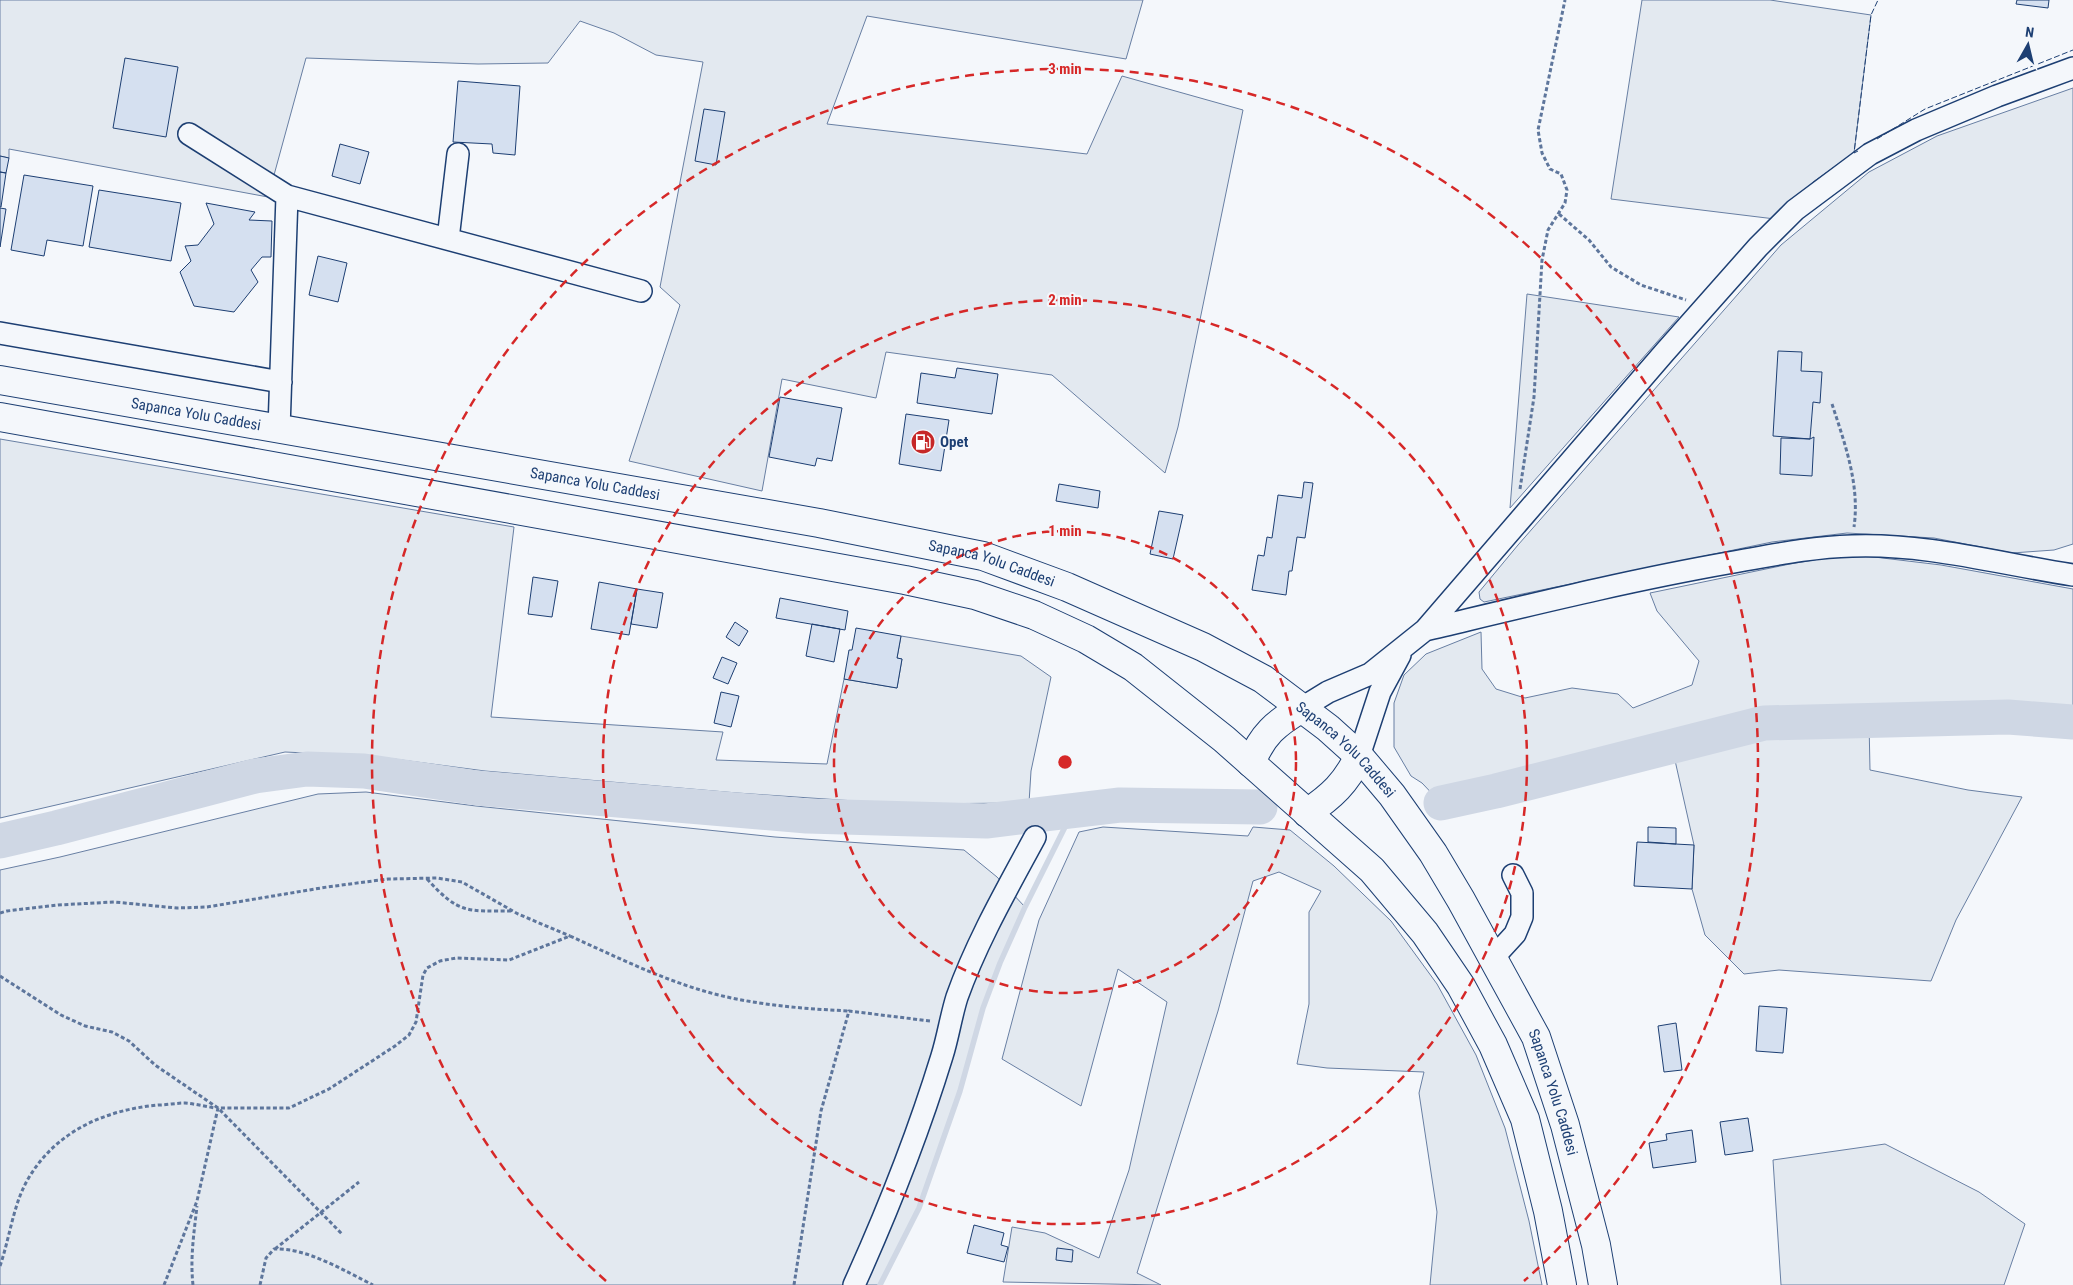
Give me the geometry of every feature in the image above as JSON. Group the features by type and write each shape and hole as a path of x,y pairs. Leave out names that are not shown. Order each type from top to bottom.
{"highway":[{"name":"Sapanca Yolu Caddesi","path":"0,380 810,521 983,556 1067,587 1203,647 1263,679 1302,708 1359,756 1392,795 1433,853 1493,958 1536,1037 1565,1125 1596,1244 1603,1285"},
{"path":"0,417 905,580 975,595 1034,615 1086,639 1133,667 1224,738 1372,870 1426,933 1466,994 1493,1045 1525,1119 1548,1211 1562,1285"},
{"path":"1251,763 1258,746 1268,732 1302,708"},
{"path":"1307,813 1341,786 1350,775 1359,756"}],"street":[{"path":"1302,708 1328,692 1370,674 1425,630 1705,307 1758,247 1795,210 1870,154 1916,130 1954,113 2073,68"},
{"path":"189,134 287,196 641,291"},
{"path":"448,239 458,154"},
{"path":"280,429 287,196"},
{"path":"0,333 281,382"},
{"path":"1425,630 1656,575 1771,555 1852,546 1889,547 1936,552 2069,572"},
{"path":"1359,756 1380,692 1404,648"},
{"path":"854,1285 877,1235 909,1155 943,1054 957,998 980,940 1035,837"},
{"path":"1493,958 1515,934 1522,917 1522,894 1513,875"}],"path":[{"path":"1520,490 1534,397 1542,260 1548,230 1559,214 1567,190 1561,174 1550,169 1542,153 1538,130 1565,0"},
{"path":"1559,214 1589,240 1611,267 1641,284 1705,307"},
{"path":"1832,404 1849,457 1855,493 1856,517 1852,546"},
{"path":"0,913 58,905 114,902 177,908 207,907 326,887 388,879 427,878 462,882 513,911 570,936 676,982 726,997 785,1008 849,1011 951,1023"},
{"path":"427,878 444,898 460,908 475,911 513,911"},
{"path":"0,1266 16,1208 28,1180 42,1158 71,1133 106,1115 143,1107 184,1103 218,1108 289,1108 329,1089 410,1035 416,1022 422,975 428,968 440,961 456,958 509,960 570,936"},
{"path":"0,976 61,1015 85,1026 112,1032 129,1041 155,1065 218,1108 342,1234"},
{"path":"794,1285 821,1111 849,1011"},
{"path":"193,1285 191,1270 192,1242 198,1200 218,1108"},
{"path":"260,1285 266,1258 274,1249 359,1182"},
{"path":"164,1285 198,1200"},
{"path":"274,1249 287,1248 323,1261 373,1285"}],"shaded area":[{"path":"0,0 1143,0 1126,59 867,16 827,124 1087,154 1122,76 1243,110 1178,427 1165,473 1052,375 886,352 876,398 782,379 762,491 629,461 680,305 660,287 703,62 656,55 614,33 580,21 548,63 478,64 306,58 268,197 9,149 9,158 0,156"},
{"path":"1642,0 1770,0 1871,15 1854,153 1813,182 1775,219 1611,199"},
{"path":"2073,88 2073,544 2054,550 2012,553 1934,538 1847,533 1772,542 1484,602 1480,599 1479,592 1518,545 1781,245 1869,172 1937,136"},
{"path":"1527,294 1679,317 1510,508"},
{"path":"0,439 514,527 491,717 723,732 716,760 827,764 844,679 897,688 902,659 897,658 901,636 1021,656 1051,677 1031,771 1029,803 899,804 737,793 485,771 371,756 285,752 0,818"},
{"path":"1849,554 1941,565 2073,589 2073,722 2008,717 1869,721 1870,770 1968,790 2022,797 1956,920 1931,981 1779,970 1744,974 1705,935 1692,889 1694,845 1672,747 1441,803 1422,783 1411,776 1394,747 1394,703 1404,675 1426,654 1481,632 1482,669 1496,689 1525,698 1572,688 1618,694 1633,708 1692,685 1699,661 1657,611 1650,593 1790,564"},
{"path":"366,792 476,806 775,837 964,850 997,877 1025,907 983,1008 960,1091 919,1208 880,1285 0,1285 0,870 318,794"},
{"path":"1103,827 1248,836 1253,827 1290,830 1334,866 1391,921 1437,984 1476,1055 1505,1128 1529,1221 1542,1285 1430,1285 1437,1212 1419,1093 1424,1072 1327,1068 1297,1064 1309,1004 1309,912 1321,891 1279,872 1253,881 1218,1011 1137,1273 1161,1285 1003,1282 1012,1227 1045,1233 1099,1258 1129,1170 1167,1002 1118,969 1081,1106 1002,1059 1039,920 1079,832"},
{"path":"1885,1144 1979,1192 2025,1224 2004,1285 1781,1285 1773,1160"}],"building":[{"path":"2017,0 2049,0 2048,8 2016,4"},
{"path":"125,58 178,67 166,137 113,128"},
{"path":"458,81 520,86 515,155 493,153 492,144 453,142"},
{"path":"704,109 725,112 716,165 695,161"},
{"path":"340,144 369,152 360,184 332,176"},
{"path":"0,156 9,158 6,173 0,172"},
{"path":"0,172 6,173 1,207 0,207"},
{"path":"24,175 93,186 83,246 47,240 44,256 11,250"},
{"path":"99,190 181,203 171,261 89,247"},
{"path":"206,203 255,212 249,220 272,221 271,257 262,257 251,270 258,282 234,312 194,306 180,272 191,261 185,246 198,245 214,224"},
{"path":"0,208 6,209 0,247"},
{"path":"318,256 347,263 338,302 309,295"},
{"path":"1778,351 1802,352 1801,371 1822,372 1820,403 1813,402 1810,439 1773,436"},
{"path":"957,368 998,374 992,414 917,403 921,373 955,378"},
{"path":"780,397 842,408 832,461 817,458 815,466 769,457"},
{"path":"906,414 949,420 941,471 899,464"},
{"path":"1814,437 1812,476 1780,474 1781,438 1810,439"},
{"path":"1304,482 1313,483 1305,538 1297,537 1292,571 1289,571 1286,595 1252,590 1258,555 1264,556 1267,537 1272,538 1278,495 1302,498"},
{"path":"1059,484 1100,491 1098,508 1056,501"},
{"path":"1159,511 1183,515 1173,559 1150,554"},
{"path":"533,577 558,581 552,617 528,614"},
{"path":"599,582 637,589 629,635 591,629"},
{"path":"637,589 663,593 657,628 631,624"},
{"path":"780,598 848,611 845,630 776,618"},
{"path":"735,622 748,631 739,646 726,637"},
{"path":"812,624 840,629 834,662 806,656"},
{"path":"856,628 901,636 897,658 902,659 897,688 844,679 849,650 852,650"},
{"path":"722,657 737,663 728,684 713,678"},
{"path":"721,692 739,696 731,727 714,723"},
{"path":"1648,827 1676,828 1676,844 1648,842"},
{"path":"1637,842 1694,845 1692,889 1634,886"},
{"path":"1759,1006 1787,1008 1783,1053 1756,1051"},
{"path":"1676,1023 1682,1070 1664,1072 1658,1026"},
{"path":"1748,1118 1753,1151 1725,1155 1720,1122"},
{"path":"1692,1130 1696,1162 1653,1168 1649,1143 1667,1140 1666,1134"},
{"path":"974,1225 1004,1233 1001,1245 1008,1247 1004,1262 967,1253"},
{"path":"1057,1248 1073,1250 1072,1262 1056,1260"}],"waterway":[{"path":"1441,803 1496,791 1764,723 2008,717 2073,722"},
{"path":"0,841 255,776 307,769 364,771 477,788 807,816 986,821 1120,805 1260,807"},
{"path":"880,1285 919,1208 960,1091 983,1008 1000,963 1025,907 1073,811"}],"fence":[{"path":"1858,151 1854,153 1871,15 1878,0"},
{"path":"1877,139 1925,109 2073,50"}],"place":[{"name":"Opet","path":"923,442"}]}
